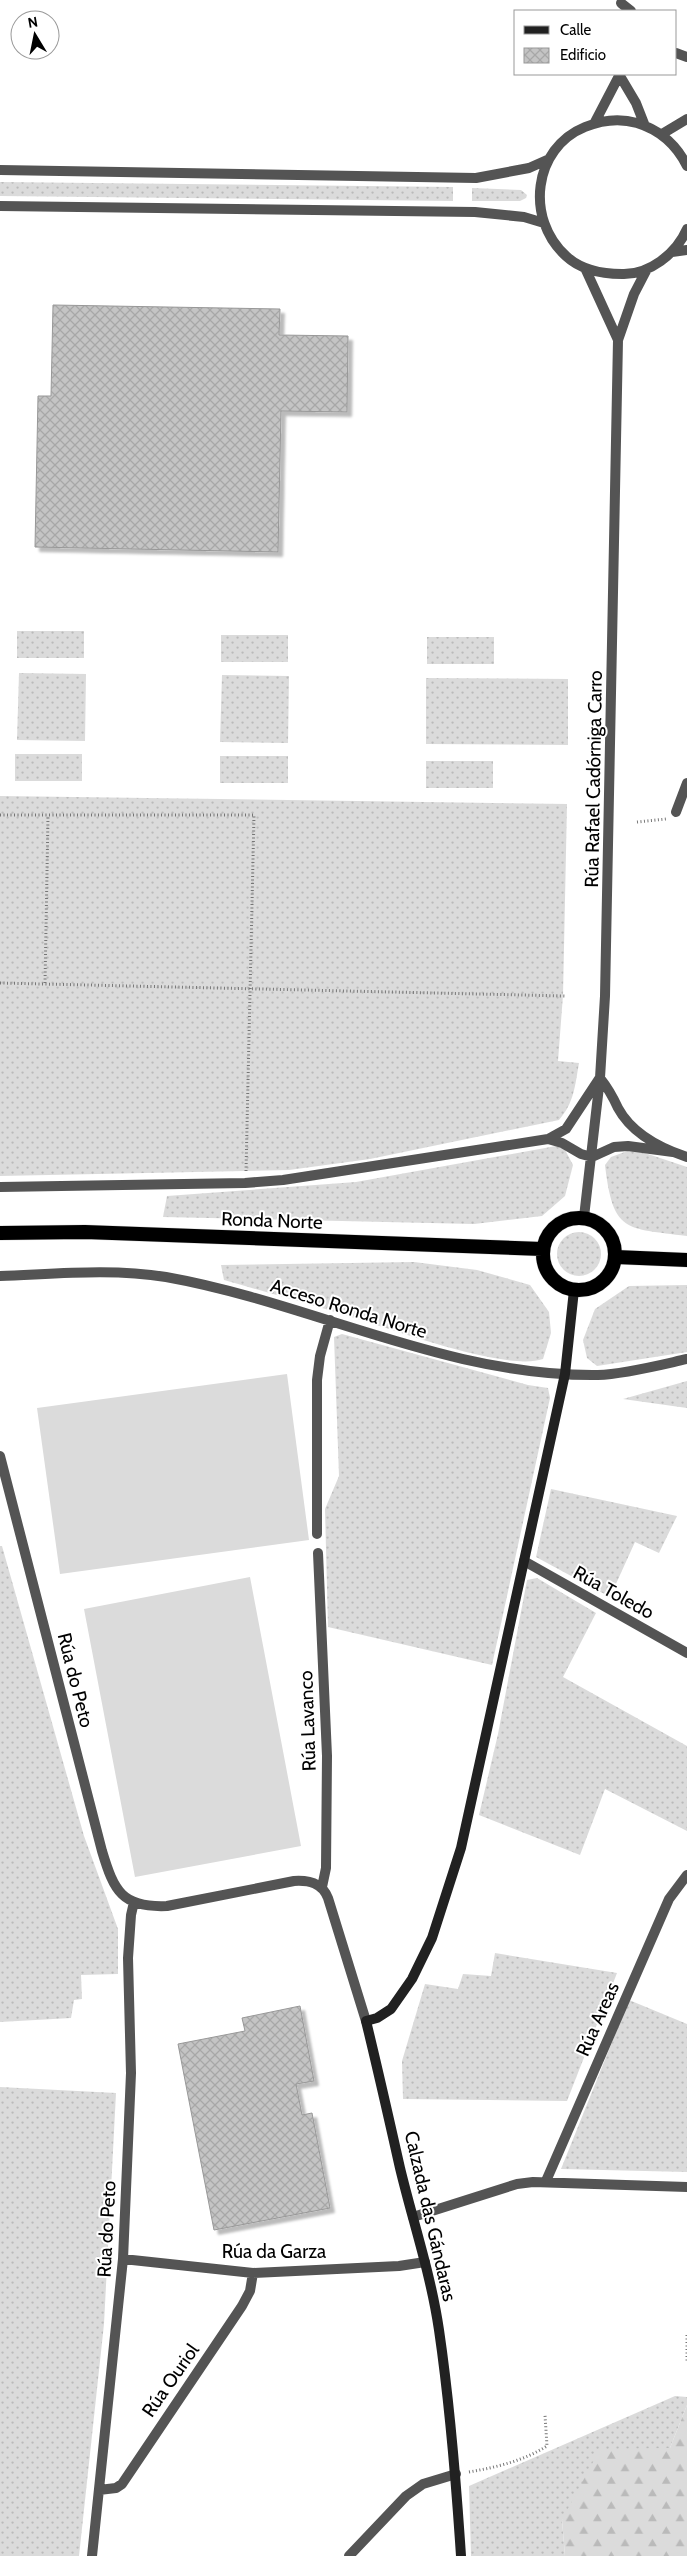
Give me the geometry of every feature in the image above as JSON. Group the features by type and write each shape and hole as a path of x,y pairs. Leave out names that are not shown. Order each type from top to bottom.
{"highway":[{"path":"573,1218 584,1218 604,1227 613,1241 616,1257 613,1269 606,1279 586,1290 574,1290 563,1287 553,1280 542,1261 542,1249 552,1228 573,1218"},
{"name":"Ronda Norte","path":"0,1233 95,1232 542,1249"},
{"path":"616,1257 687,1260"}],"main road":[{"path":"366,2021 384,2014 399,2000 420,1965 432,1938 461,1848 565,1374 574,1290"},
{"name":"Calzada das Gándaras","path":"366,2021 386,2096 439,2330 456,2474 461,2556"}],"street":[{"path":"595,122 620,75"},
{"path":"620,75 636,103 645,126"},
{"path":"662,134 687,119"},
{"path":"687,166 673,144 662,134 630,121 595,122 576,130 560,143 547,160 541,178 539,197 544,222 552,240 566,256 585,268 612,274 626,274 646,269 672,252 687,229"},
{"path":"0,170 476,178 529,168 547,160"},
{"path":"0,206 475,212 524,217 544,222"},
{"path":"672,252 687,250"},
{"name":"Rúa Rafael Cadórniga Carro","path":"585,268 618,340"},
{"name":"Rúa Rafael Cadórniga Carro","path":"584,1218 600,1078 609,898 618,340 634,294 646,269"},
{"path":"676,812 687,783"},
{"path":"0,1187 283,1180 548,1138 566,1130 600,1078 614,1096 619,1109 644,1138 687,1157"},
{"path":"548,1138 562,1143 581,1154 592,1157 614,1147 628,1146 673,1152"},
{"name":"Acceso Ronda Norte","path":"0,1276 102,1272 164,1277 233,1292 330,1320 419,1349 476,1363 565,1374 600,1375 687,1360"},
{"path":"317,1534 317,1380 320,1356 330,1320"},
{"name":"Rúa do Peto","path":"0,1456 106,1865 116,1888 126,1899 134,1902 130,1915 128,1958 131,2073 123,2259 92,2556"},
{"name":"Rúa Lavanco","path":"318,1553 326,1756 326,1868 324,1890"},
{"name":"Rúa Toledo","path":"524,1561 687,1652"},
{"name":"Rúa Areas","path":"546,2181 669,1899 687,1876"},
{"path":"134,1902 143,1906 167,1906 302,1880 324,1890"},
{"name":"Calzada das Gándaras","path":"324,1890 366,2021"},
{"path":"413,2217 518,2184 546,2181 687,2187"},
{"name":"Rúa da Garza","path":"123,2259 253,2273 425,2262"},
{"name":"Rúa Ouriol","path":"99,2490 116,2488 122,2484 242,2306 252,2282 253,2273"},
{"path":"349,2556 406,2496 423,2484 456,2474"}],"path":[{"path":"637,822 663,821 676,812"},
{"path":"0,815 254,815 246,1182"},
{"path":"45,983 48,816"},
{"path":"0,982 565,996"},
{"path":"687,2335 687,2362"},
{"path":"456,2474 502,2466 536,2453 547,2446 545,2415"}],"green space":[{"path":"0,182 453,187 453,201 0,196"},
{"path":"472,188 521,190 527,195 526,198 520,201 472,201"},
{"path":"17,631 84,631 84,658 17,658"},
{"path":"221,635 288,635 288,662 221,662"},
{"path":"427,637 494,637 494,664 427,664"},
{"path":"19,673 86,674 85,741 17,740"},
{"path":"222,675 289,676 288,743 220,742"},
{"path":"426,678 568,679 568,745 426,744"},
{"path":"15,754 82,754 82,781 15,781"},
{"path":"220,756 288,756 288,783 220,783"},
{"path":"426,761 493,761 493,788 426,788"},
{"path":"0,796 567,804 563,995 558,1061 579,1063 573,1094 568,1107 559,1120 370,1159 289,1170 0,1176"},
{"path":"556,1146 564,1148 573,1165 565,1196 542,1216 474,1224 163,1217 167,1196 356,1182"},
{"path":"633,1149 687,1167 687,1236 636,1228 626,1223 618,1215 612,1204 605,1165 611,1157"},
{"path":"575,1232 583,1232 595,1238 601,1254 595,1270 583,1276 575,1276 563,1270 557,1258 557,1250 563,1238"},
{"path":"414,1262 477,1270 530,1285 549,1312 551,1333 543,1359 525,1361 502,1359 447,1347 333,1311 224,1280 221,1265"},
{"path":"687,1285 687,1352 597,1366 587,1358 583,1340 595,1309 629,1286"},
{"path":"342,1334 528,1385 548,1388 550,1398 492,1665 328,1627 325,1509 339,1476 334,1337"},
{"path":"287,1374 309,1540 60,1574 37,1408"},
{"path":"687,1381 687,1408 623,1399"},
{"path":"551,1489 677,1516 659,1553 635,1542 610,1597 536,1557"},
{"path":"0,1546 2,1546 84,1836 118,1929 118,1974 81,1975 82,1999 74,2000 71,2018 0,2022"},
{"path":"250,1577 301,1846 135,1877 84,1609"},
{"path":"537,1578 596,1613 563,1677 687,1746 687,1831 605,1789 580,1855 479,1815 498,1734 527,1580"},
{"path":"495,1953 617,1973 567,2101 403,2099 402,2061 425,1984 458,1989 463,1974 491,1976"},
{"path":"629,2000 687,2024 687,2172 561,2169"},
{"path":"0,2087 116,2093 104,2324 79,2556 0,2556"},
{"path":"675,2396 687,2397 687,2405 670,2448 562,2520 565,2556 471,2556 469,2486"},
{"path":"687,2405 687,2556 565,2556 562,2520 600,2449 670,2448"}],"building":[{"path":"53,305 280,309 279,335 348,336 347,412 281,411 278,552 35,547 38,396 51,396"},
{"path":"300,2006 314,2081 296,2084 302,2115 312,2113 330,2208 214,2230 178,2044 245,2031 242,2018"}]}
